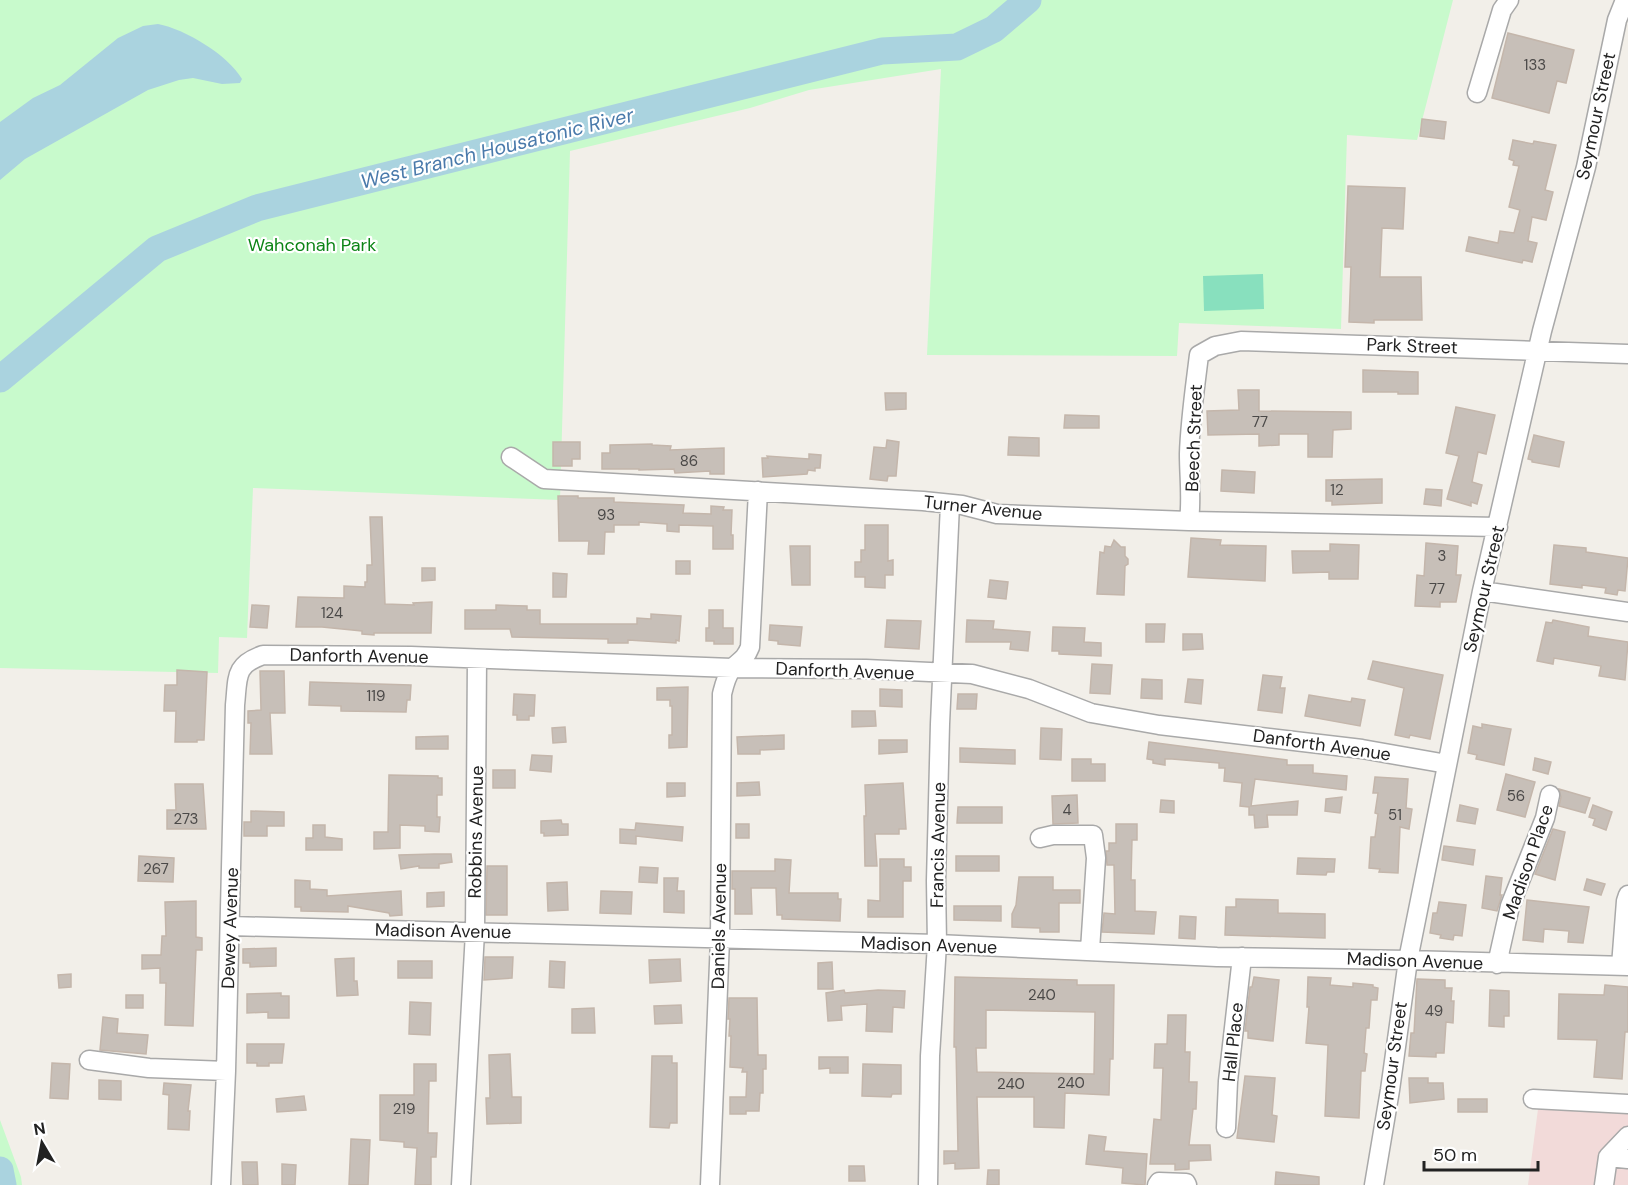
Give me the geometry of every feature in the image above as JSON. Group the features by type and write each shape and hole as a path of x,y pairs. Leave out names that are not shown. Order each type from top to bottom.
{"street":[{"path":"1477,93 1502,10 1509,0"},
{"name":"Seymour Street","path":"1374,1185 1408,960 1482,591 1537,352 1586,167 1617,21 1625,0"},
{"name":"Park Street","path":"1200,355 1215,346 1241,341 1628,354"},
{"name":"Beech Street","path":"1189,520 1192,403 1200,355"},
{"name":"Turner Avenue","path":"511,457 544,479 950,504 997,514 1498,527"},
{"name":"Daniels Avenue","path":"710,1185 720,939 722,694 732,668 745,658 750,647 758,491"},
{"name":"Francis Avenue","path":"928,1185 930,1056 937,944 936,880 940,723 950,504"},
{"path":"1482,591 1628,612"},
{"name":"Danforth Avenue","path":"240,671 248,660 263,655 477,659 732,668 866,669 972,674 1029,688 1091,713 1148,723 1362,749 1447,764"},
{"name":"Robbins Avenue","path":"461,1185 475,932 477,659"},
{"name":"Dewey Avenue","path":"221,1185 235,705 240,671"},
{"name":"Madison Place","path":"1497,964 1510,906 1545,818 1551,795"},
{"path":"1040,838 1093,835 1096,858 1090,950"},
{"path":"1625,966 1628,895"},
{"name":"Madison Avenue","path":"230,926 937,944 1242,957 1625,966"},
{"name":"Hall Place","path":"1226,1128 1228,1081 1242,957"},
{"path":"89,1060 149,1068 226,1071"},
{"path":"1533,1099 1628,1104"},
{"path":"1604,1185 1608,1157 1628,1136"},
{"path":"1608,1157 1628,1159"},
{"path":"1157,1185 1159,1182 1186,1183 1187,1185"}],"shaded area":[{"path":"1540,1094 1628,1101 1628,1185 1528,1185"}],"green space":[{"name":"Wahconah Park","path":"0,0 1453,0 1417,140 1347,135 1341,329 1179,323 1177,356 927,355 941,69 809,90 750,108 570,151 560,500 253,488 247,638 219,637 218,673 0,668"},
{"path":"1263,274 1264,309 1204,311 1203,276"},
{"path":"0,1120 21,1177 22,1185 0,1185"}],"water":[{"path":"158,24 181,31 205,44 227,61 242,79 240,83 222,84 193,78 148,90 25,159 0,180 0,122 33,98 60,85 118,38 143,26"}],"building":[{"path":"1508,33 1574,50 1566,83 1557,81 1549,113 1492,98"},
{"path":"1422,119 1446,122 1444,139 1420,136"},
{"path":"1513,140 1556,145 1545,190 1553,192 1546,220 1532,217 1528,241 1537,243 1532,262 1523,260 1522,263 1466,251 1469,237 1498,243 1500,231 1514,233 1520,210 1509,207 1519,166 1513,165 1514,161 1509,159"},
{"path":"1348,186 1405,188 1403,229 1382,228 1380,277 1421,277 1422,320 1349,322 1351,267 1345,267"},
{"path":"1363,370 1418,372 1418,394 1363,392"},
{"path":"1238,390 1259,390 1259,411 1351,412 1351,429 1333,430 1332,457 1308,457 1308,434 1279,434 1279,445 1259,446 1259,434 1208,435 1207,411 1239,410"},
{"path":"885,393 906,393 906,409 886,410"},
{"path":"1456,407 1495,415 1486,454 1478,452 1472,482 1482,485 1477,504 1471,502 1471,506 1447,499 1459,456 1446,453"},
{"path":"1065,415 1099,416 1099,428 1064,428"},
{"path":"1534,435 1564,442 1559,467 1532,462 1528,459"},
{"path":"1009,437 1039,438 1039,456 1008,455"},
{"path":"887,440 899,442 896,476 888,476 887,481 870,479 874,447 886,448"},
{"path":"553,442 580,442 580,459 572,459 572,466 553,466"},
{"path":"610,445 671,446 670,450 724,448 724,474 710,474 710,471 675,473 674,469 602,469 602,453 610,453"},
{"path":"809,454 821,455 820,468 815,468 815,471 808,470 807,474 763,477 762,458 768,458 767,456 809,459"},
{"path":"1222,470 1255,472 1254,493 1221,491"},
{"path":"1382,479 1382,503 1332,505 1332,501 1326,501 1326,480"},
{"path":"1426,489 1442,490 1441,506 1424,504"},
{"path":"558,496 614,498 614,502 684,505 683,513 711,514 711,506 724,507 723,510 732,510 733,549 713,549 713,526 679,525 679,532 667,531 667,524 639,522 639,525 614,525 614,532 605,532 604,554 588,554 589,541 559,541"},
{"path":"370,517 382,517 385,604 414,605 413,603 432,602 431,633 374,633 374,635 362,634 362,631 296,627 298,597 344,598 344,586 365,587 367,565 372,565"},
{"path":"865,525 888,525 888,561 893,560 893,575 885,575 885,588 865,587 865,577 855,577 855,562 861,562 861,550 865,550"},
{"path":"1191,538 1221,540 1220,545 1266,546 1265,581 1188,577"},
{"path":"1114,540 1121,547 1125,547 1125,556 1128,559 1128,564 1125,566 1124,595 1097,594 1100,552 1104,553 1105,546 1111,547"},
{"path":"1426,543 1458,546 1456,575 1461,575 1456,602 1440,602 1440,607 1415,606 1417,575 1424,576"},
{"path":"1330,544 1359,545 1358,579 1329,579 1329,572 1293,573 1292,551 1330,551"},
{"path":"1554,545 1586,548 1586,552 1628,558 1625,591 1618,590 1617,595 1605,593 1606,588 1550,584"},
{"path":"790,546 810,546 810,585 792,585"},
{"path":"676,561 690,561 690,574 676,574"},
{"path":"422,568 435,568 435,580 422,581"},
{"path":"553,573 567,574 566,597 553,597"},
{"path":"990,580 1008,582 1006,599 988,597"},
{"path":"252,605 269,606 267,628 250,627"},
{"path":"496,605 527,606 527,610 540,610 540,624 637,624 637,618 651,619 651,614 681,616 679,641 676,640 676,643 628,640 628,643 608,643 608,639 512,637 510,629 465,629 465,610 496,610"},
{"path":"709,610 723,610 723,628 733,628 733,644 714,644 714,641 706,641"},
{"path":"887,620 921,621 919,649 885,647"},
{"path":"967,620 994,621 993,629 1030,632 1028,651 1010,649 1011,642 966,642"},
{"path":"1553,620 1589,627 1588,636 1628,642 1625,680 1599,676 1601,666 1554,658 1553,664 1537,661 1546,622 1552,623"},
{"path":"1146,624 1165,624 1164,642 1146,642"},
{"path":"770,625 802,627 800,646 778,644 778,641 769,640"},
{"path":"1053,627 1085,628 1084,642 1101,643 1101,656 1059,654 1059,651 1052,651"},
{"path":"1183,634 1202,634 1203,649 1183,650"},
{"path":"1373,661 1443,675 1430,739 1395,735 1404,688 1368,679"},
{"path":"1092,664 1112,665 1110,694 1090,693"},
{"path":"177,670 207,672 204,740 175,742 176,711 164,711 165,685 177,685"},
{"path":"260,671 284,671 285,713 270,713 272,754 250,754 251,723 248,723 248,711 261,710"},
{"path":"1263,675 1282,677 1280,688 1285,688 1282,713 1258,710"},
{"path":"1142,679 1162,680 1162,699 1141,698"},
{"path":"1188,679 1203,680 1201,704 1185,702"},
{"path":"310,682 411,685 410,700 407,700 406,712 341,711 341,706 309,705"},
{"path":"688,687 687,747 669,748 669,735 672,735 672,706 670,706 670,700 657,700 657,688"},
{"path":"880,689 902,690 902,707 880,706"},
{"path":"514,694 535,695 534,716 529,716 529,720 517,720 517,715 513,715"},
{"path":"958,694 977,694 976,709 957,709"},
{"path":"1309,695 1351,702 1352,698 1365,700 1360,726 1305,716"},
{"path":"852,711 875,711 876,726 852,727"},
{"path":"1482,724 1511,729 1504,765 1476,759 1477,755 1468,753 1473,726 1482,728"},
{"path":"565,727 566,742 553,743 552,728"},
{"path":"1041,728 1062,729 1061,760 1040,759"},
{"path":"784,735 784,749 760,750 760,754 738,754 737,737"},
{"path":"448,736 448,749 416,749 416,737"},
{"path":"879,740 907,740 907,752 879,754"},
{"path":"1149,742 1287,760 1287,765 1313,765 1313,773 1347,776 1346,790 1255,779 1251,806 1298,801 1297,815 1267,815 1268,827 1255,828 1254,815 1249,815 1249,807 1240,806 1242,783 1224,781 1225,768 1219,768 1219,763 1165,759 1165,765 1153,763 1153,760 1147,759"},
{"path":"960,748 1015,750 1015,764 960,762"},
{"path":"532,755 552,756 551,772 530,770"},
{"path":"1535,758 1551,762 1548,774 1533,770"},
{"path":"1072,759 1091,759 1091,764 1105,764 1105,781 1072,781"},
{"path":"493,770 515,770 515,788 493,788"},
{"path":"1506,774 1535,782 1525,817 1497,810"},
{"path":"389,775 442,778 442,795 437,795 437,817 440,817 439,832 425,831 425,826 400,825 400,848 374,849 374,832 388,832"},
{"path":"1375,777 1408,779 1406,808 1412,809 1409,829 1400,827 1398,873 1379,872 1380,869 1369,868 1371,837 1375,837 1378,814 1375,813 1378,793 1373,793"},
{"path":"759,782 760,795 737,796 737,783"},
{"path":"667,783 685,783 685,796 667,797"},
{"path":"903,783 906,829 899,829 899,834 875,834 877,866 865,866 865,785"},
{"path":"175,784 203,784 206,829 167,829 167,810 176,810"},
{"path":"1559,789 1590,798 1585,813 1559,806 1561,797"},
{"path":"1077,795 1078,823 1053,824 1052,796"},
{"path":"1342,797 1340,813 1325,811 1326,799"},
{"path":"1161,800 1174,801 1174,813 1160,812"},
{"path":"1460,805 1478,809 1475,824 1457,821"},
{"path":"1593,805 1612,812 1606,830 1593,825 1595,819 1589,817"},
{"path":"958,807 1002,807 1002,823 957,823"},
{"path":"251,811 284,812 284,826 267,826 267,836 244,836 244,822 251,822"},
{"path":"561,820 562,824 568,824 568,835 544,836 544,833 541,833 541,821"},
{"path":"636,823 683,827 682,841 636,836 636,844 620,843 620,829 635,830"},
{"path":"736,824 749,824 749,838 736,838"},
{"path":"1116,824 1137,824 1137,840 1132,840 1131,880 1135,880 1135,911 1156,912 1154,934 1102,932 1104,913 1115,914 1114,865 1107,865 1106,851 1109,851 1109,843 1116,843"},
{"path":"313,825 325,825 325,837 342,839 342,850 306,850 306,838 313,838"},
{"path":"1553,829 1565,832 1555,880 1535,874"},
{"path":"1444,846 1475,850 1473,865 1442,860"},
{"path":"451,854 452,862 439,864 439,868 419,868 419,866 401,869 399,855"},
{"path":"139,856 174,858 173,882 138,881"},
{"path":"956,856 999,856 999,871 956,871"},
{"path":"1298,858 1335,859 1334,872 1327,872 1326,875 1297,874"},
{"path":"775,859 791,860 789,893 838,893 838,899 841,899 840,921 782,919 782,915 777,915 776,888 751,888 752,914 735,914 732,871 775,871"},
{"path":"880,859 904,859 904,867 911,867 911,881 903,881 903,917 868,917 868,900 880,901"},
{"path":"487,866 507,866 507,915 486,915"},
{"path":"640,867 658,868 657,883 639,882"},
{"path":"1486,876 1502,878 1500,895 1502,895 1497,911 1482,908"},
{"path":"1019,877 1053,877 1053,890 1080,890 1080,903 1059,903 1059,932 1040,932 1040,928 1012,927 1012,914 1016,905"},
{"path":"664,878 678,878 677,891 684,891 684,913 664,912"},
{"path":"1587,879 1605,884 1601,895 1584,890"},
{"path":"295,880 310,881 310,889 327,890 327,896 401,891 402,915 390,916 389,913 348,906 348,912 301,911 301,907 295,907"},
{"path":"567,882 568,910 548,911 547,883"},
{"path":"601,891 632,892 631,914 600,913"},
{"path":"444,892 444,906 427,907 427,893"},
{"path":"1236,899 1278,900 1278,913 1325,914 1325,938 1225,935 1226,907 1236,907"},
{"path":"1527,900 1589,907 1583,943 1568,942 1569,931 1544,929 1543,942 1523,940"},
{"path":"196,901 196,937 202,938 202,950 196,950 193,1026 165,1025 166,983 160,983 160,968 142,969 142,955 161,955 162,936 166,936 165,902"},
{"path":"1439,902 1466,905 1462,936 1454,935 1453,940 1440,938 1441,935 1430,933 1433,913 1437,913"},
{"path":"954,906 1001,906 1001,921 954,920"},
{"path":"1180,916 1196,917 1195,939 1179,938"},
{"path":"276,948 276,966 250,967 250,963 243,963 243,949"},
{"path":"485,957 513,957 512,978 484,980"},
{"path":"354,958 354,981 357,981 358,995 337,996 335,959"},
{"path":"680,959 681,981 650,983 649,960"},
{"path":"398,961 432,961 432,978 398,978"},
{"path":"550,961 565,962 564,988 549,987"},
{"path":"832,962 833,989 818,989 818,963"},
{"path":"71,974 71,987 59,988 58,975"},
{"path":"955,977 1077,980 1077,985 1114,985 1113,1059 1110,1059 1109,1095 1065,1093 1064,1128 1034,1127 1034,1097 977,1097 979,1168 955,1169 955,1163 944,1164 944,1151 958,1151 956,1047 954,1047","holes":["986,1010 1095,1012 1094,1074 977,1072 976,1048 986,1048"]},
{"path":"1254,977 1279,980 1273,1041 1248,1038 1248,1031 1245,1031 1250,987 1252,987"},
{"path":"1308,977 1331,978 1330,985 1353,987 1353,983 1373,985 1378,988 1377,1000 1371,1000 1369,1028 1366,1028 1364,1053 1367,1054 1365,1071 1361,1071 1359,1118 1325,1116 1328,1045 1306,1043 1309,1007 1307,1007"},
{"path":"1417,979 1445,980 1445,988 1452,988 1453,1023 1446,1022 1444,1053 1436,1053 1436,1057 1409,1056 1411,1033 1414,1033"},
{"path":"1605,985 1628,987 1628,1032 1625,1032 1622,1079 1594,1077 1597,1040 1558,1039 1559,994 1604,995"},
{"path":"844,990 845,993 878,990 905,991 904,1008 893,1007 892,1032 866,1031 867,1004 841,1006 842,1020 828,1021 826,993"},
{"path":"1490,990 1509,991 1509,1016 1504,1016 1504,1027 1489,1026"},
{"path":"281,993 281,996 289,996 289,1018 268,1018 268,1012 247,1013 247,994"},
{"path":"126,995 143,995 143,1008 126,1008"},
{"path":"729,998 757,998 758,1055 766,1055 759,1111 746,1111 746,1114 730,1114 730,1097 746,1097 747,1072 742,1072 743,1068 730,1067"},
{"path":"410,1002 431,1003 430,1035 409,1034"},
{"path":"681,1005 682,1023 655,1024 654,1006"},
{"path":"594,1008 595,1033 572,1033 572,1009"},
{"path":"1168,1015 1186,1015 1185,1052 1190,1052 1189,1082 1197,1082 1196,1109 1193,1109 1189,1145 1210,1145 1211,1160 1189,1161 1189,1169 1175,1170 1175,1164 1150,1164 1154,1119 1161,1120 1163,1068 1154,1068 1155,1044 1167,1044"},
{"path":"103,1017 118,1019 117,1033 148,1035 146,1054 100,1050"},
{"path":"247,1044 284,1044 282,1063 257,1066 257,1063 247,1063"},
{"path":"510,1054 512,1097 521,1097 521,1123 487,1124 486,1098 490,1098 489,1055"},
{"path":"652,1056 672,1056 672,1063 677,1063 677,1123 670,1123 669,1128 650,1127"},
{"path":"819,1057 848,1057 848,1073 830,1073 830,1068 819,1069"},
{"path":"52,1063 70,1064 68,1099 50,1098"},
{"path":"414,1064 436,1064 436,1081 429,1081 428,1133 437,1133 436,1157 431,1157 431,1185 415,1185 417,1148 404,1147 404,1142 380,1140 380,1095 414,1095"},
{"path":"863,1064 901,1065 901,1094 892,1094 891,1097 862,1096"},
{"path":"1245,1076 1275,1078 1272,1115 1277,1116 1274,1142 1237,1138"},
{"path":"1409,1078 1428,1078 1428,1083 1443,1083 1444,1099 1410,1103"},
{"path":"99,1080 121,1081 121,1100 99,1099"},
{"path":"164,1083 191,1085 188,1111 190,1111 189,1130 168,1129 169,1095 163,1094"},
{"path":"304,1096 306,1110 277,1112 276,1099"},
{"path":"1458,1099 1487,1099 1487,1112 1458,1112"},
{"path":"1089,1135 1106,1137 1104,1151 1147,1154 1145,1185 1122,1183 1123,1168 1086,1164"},
{"path":"351,1139 370,1140 368,1185 349,1185"},
{"path":"242,1162 257,1162 258,1185 243,1185"},
{"path":"282,1164 296,1165 295,1185 282,1185"},
{"path":"849,1166 864,1166 865,1181 849,1181"},
{"path":"988,1170 999,1170 999,1185 987,1185"},
{"path":"1276,1172 1319,1177 1319,1185 1275,1185"}],"waterway":[{"name":"West Branch Housatonic River","path":"0,379 157,249 257,208 882,51 957,47 994,29 1028,0"},
{"name":"West Branch Housatonic River","path":"0,1170 3,1185"}]}
